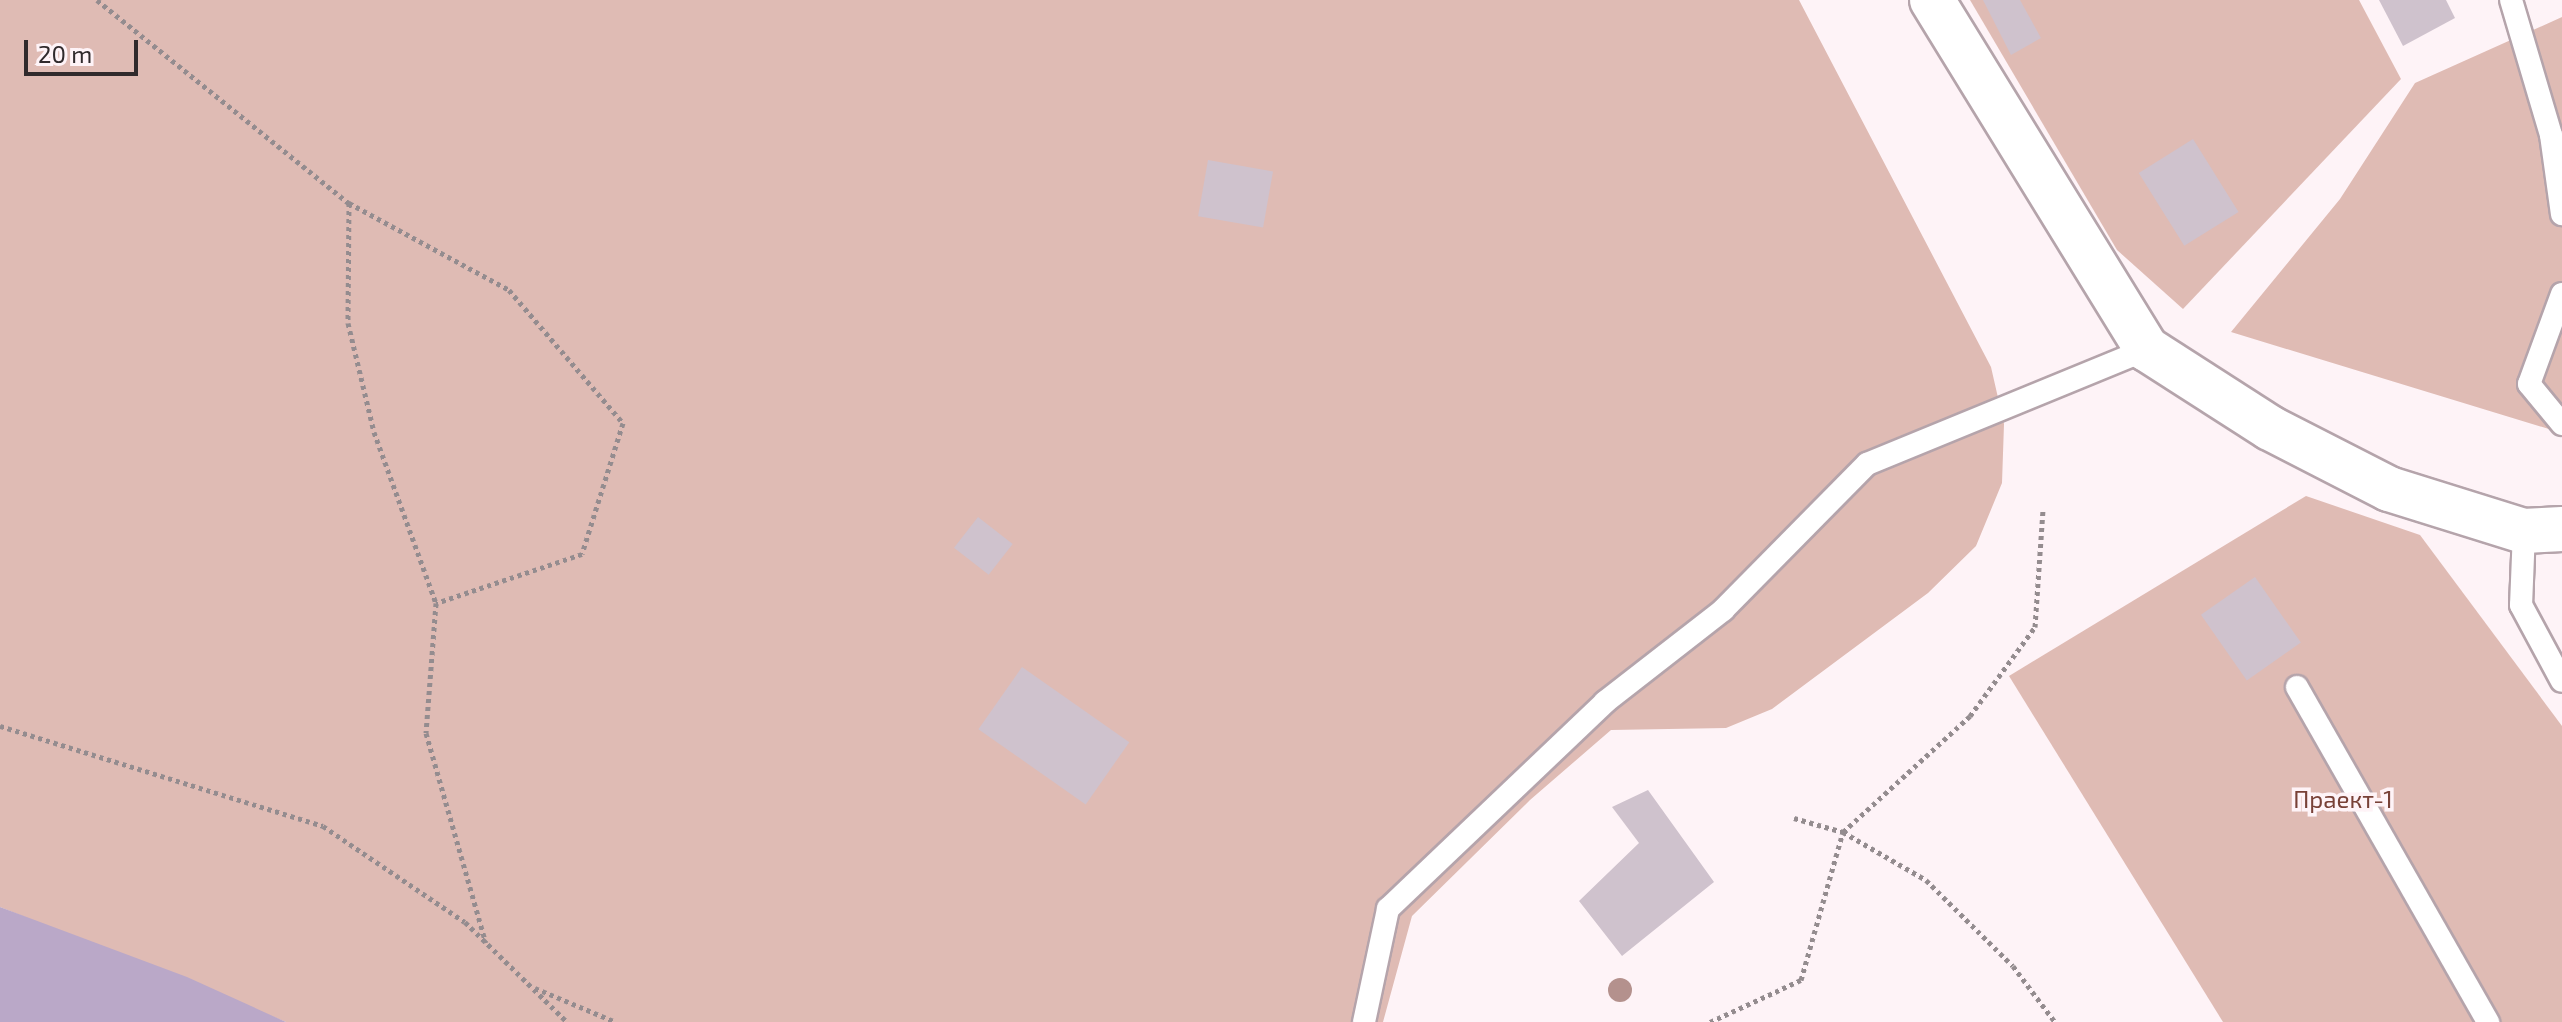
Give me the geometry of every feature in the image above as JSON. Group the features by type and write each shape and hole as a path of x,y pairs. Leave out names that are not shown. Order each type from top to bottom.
{"street":[{"path":"1932,0 2147,349 2270,428 2389,489 2543,530"}],"lane":[{"path":"2511,0 2551,135 2562,214"},
{"path":"2562,294 2529,384 2562,424"},
{"path":"1364,1022 1388,909 1605,702 1723,610 1867,464 2147,349"},
{"path":"2543,530 2521,605 2562,681"},
{"path":"2297,687 2488,1022"}],"path":[{"path":"97,0 349,203 509,290 623,423 582,554 436,603"},
{"path":"349,203 348,323 374,432 436,603 426,733 486,943"},
{"path":"1710,1022 1801,980 1843,832 1970,716 2035,627 2043,510"},
{"path":"0,726 323,826 486,943 567,1022"},
{"path":"1794,818 1843,832 1926,880 2013,966 2055,1022"},
{"path":"530,986 616,1022"}],"green space":[{"path":"0,0 1799,0 1991,367 2004,424 2002,483 1976,546 1928,593 1772,709 1726,728 1611,730 1530,800 1412,916 1383,1022 286,1022 0,907"},
{"path":"1970,0 2359,0 2401,79 2183,309 2117,250"},
{"path":"2562,17 2562,433 2231,332 2340,199 2415,83"},
{"name":"Праект-1","path":"2306,496 2420,535 2562,726 2562,1022 2223,1022 2009,676"}],"shaded area":[{"path":"0,907 187,977 286,1022 0,1022"}],"building":[{"path":"1983,0 2020,0 2041,38 2011,55"},
{"path":"2379,0 2446,0 2455,18 2403,46"},
{"path":"2193,139 2239,212 2184,246 2139,173"},
{"path":"1208,160 1273,171 1263,228 1198,216"},
{"path":"978,517 1013,544 989,575 954,548"},
{"path":"2255,577 2301,643 2247,680 2201,615"},
{"path":"1022,667 1129,742 1086,804 978,729"},
{"path":"1648,790 1714,882 1622,956 1579,901 1639,843 1612,807"}]}
